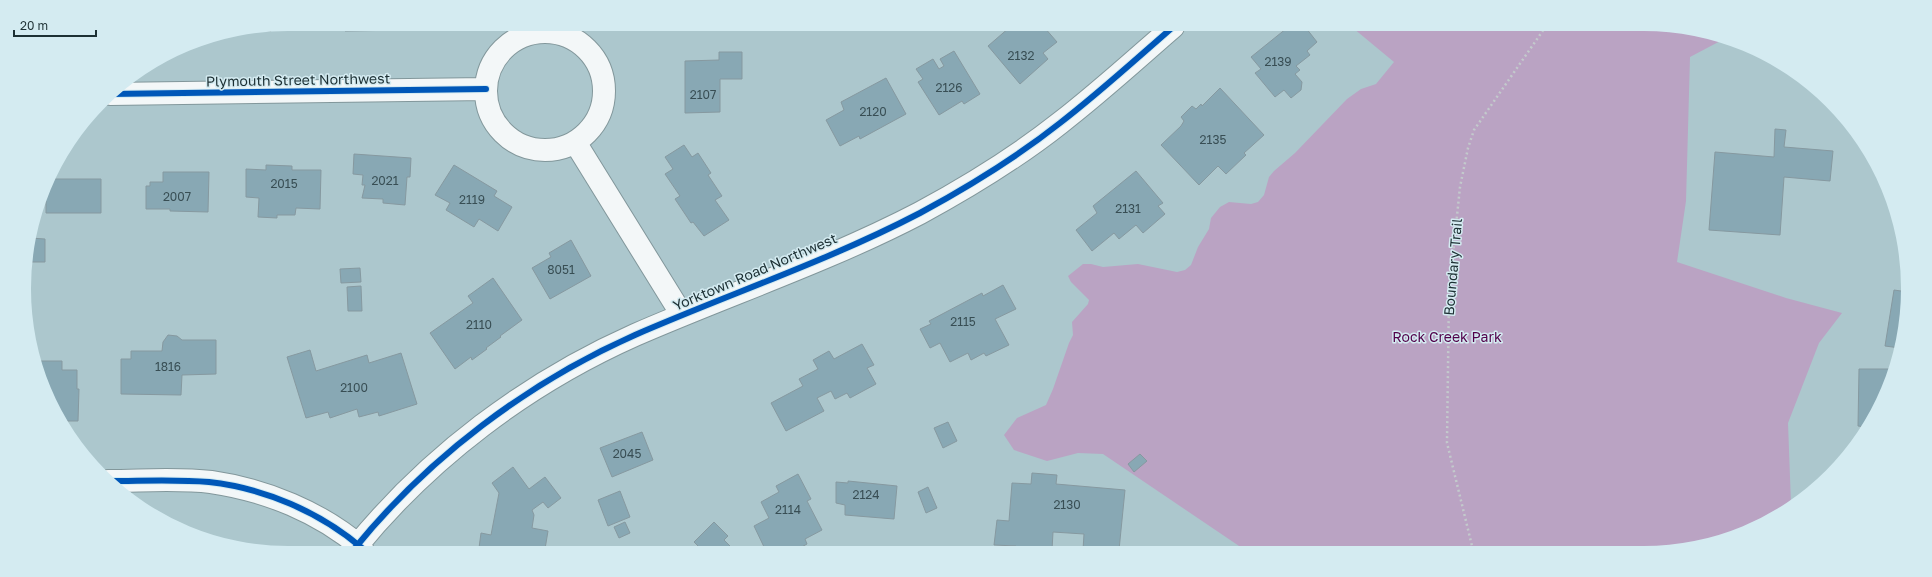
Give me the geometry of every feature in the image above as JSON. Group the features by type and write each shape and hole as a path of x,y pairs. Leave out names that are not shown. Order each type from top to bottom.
{"street":[{"path":"552,31 569,35 583,45 594,58 601,75 603,93 600,112 590,128 575,142 560,148 546,150 532,149 515,142 501,131 488,107 486,88 490,71 510,32 552,31"},
{"name":"Yorktown Road Northwest","path":"359,546 427,472 493,417 554,378 585,360 634,336 868,238 936,204 1038,140 1168,31"},
{"name":"Plymouth Street Northwest","path":"120,94 486,88"},
{"path":"575,142 682,316"},
{"path":"118,481 197,481 252,490 291,504 314,515 357,546"}],"green space":[{"name":"Rock Creek Park","path":"1357,31 1644,31 1677,33 1718,42 1690,57 1686,201 1677,262 1786,298 1842,313 1819,343 1788,423 1791,500 1772,512 1742,526 1710,537 1677,544 1644,546 1239,546 1103,454 1078,453 1047,461 1014,450 1004,435 1017,418 1046,405 1073,335 1072,322 1088,304 1089,300 1071,282 1068,276 1083,264 1103,267 1138,264 1177,272 1185,270 1191,265 1198,247 1209,229 1211,218 1220,207 1229,202 1251,204 1258,202 1264,195 1269,177 1274,171 1295,153 1347,99 1361,89 1376,84 1394,62"}],"building":[{"path":"1005,31 1047,31 1057,42 1043,53 1048,59 1020,84 988,46"},
{"path":"1283,31 1308,31 1317,42 1307,51 1310,55 1296,66 1300,70 1295,74 1302,82 1301,90 1291,98 1284,90 1275,97 1255,73 1261,69 1251,57"},
{"path":"954,51 980,94 964,104 962,101 939,115 918,82 923,79 916,69 933,59 939,69 944,66 940,59"},
{"path":"719,52 742,52 742,79 720,79 720,112 685,113 685,61 719,60"},
{"path":"886,78 906,114 860,139 859,136 840,146 826,120 844,110 841,102"},
{"path":"1220,88 1264,135 1244,153 1246,155 1226,174 1218,166 1199,185 1161,145 1181,126 1184,121 1181,117 1192,106 1196,109 1201,104 1202,106"},
{"path":"1775,129 1786,130 1784,147 1833,151 1830,181 1784,177 1780,235 1709,230 1715,152 1774,157"},
{"path":"684,145 692,157 698,153 711,173 708,175 722,196 715,200 729,220 704,236 693,222 691,223 675,199 680,196 665,174 673,169 665,157"},
{"path":"354,154 411,158 410,177 407,177 405,205 383,203 383,199 362,198 365,185 362,185 363,175 353,174"},
{"path":"266,165 292,166 292,170 321,170 320,209 296,208 295,215 277,215 277,218 258,217 259,198 246,197 246,169 266,170"},
{"path":"454,165 497,191 494,196 512,207 498,231 479,219 474,227 446,210 450,203 435,195"},
{"path":"1136,171 1163,203 1158,206 1165,214 1143,233 1136,225 1119,239 1114,233 1092,251 1076,230 1097,213 1093,206"},
{"path":"163,172 209,172 208,212 146,209 146,186 150,186 150,182 163,182"},
{"path":"56,179 101,179 101,213 46,213 46,203"},
{"path":"36,238 45,239 45,262 33,262"},
{"path":"571,240 591,276 550,299 532,268 551,257 549,253"},
{"path":"360,268 361,282 341,283 340,269"},
{"path":"493,278 522,320 500,336 501,337 472,360 471,357 455,369 430,333 473,303 468,296"},
{"path":"1003,285 1016,309 995,319 1009,345 986,356 984,353 971,360 968,353 950,362 940,343 930,348 920,329 931,324 929,321 982,293 983,296"},
{"path":"361,286 362,311 348,311 347,287"},
{"path":"1894,290 1901,291 1899,322 1894,347 1885,346"},
{"path":"168,335 177,336 182,340 216,340 216,374 182,375 181,395 121,394 121,359 131,359 131,351 162,351 163,342"},
{"path":"862,344 874,365 867,368 876,384 850,398 847,393 835,399 831,391 817,398 824,411 786,431 771,403 803,386 799,379 818,369 813,360 829,351 834,359"},
{"path":"310,350 316,371 367,355 369,363 401,353 417,404 379,416 378,412 359,417 357,409 330,418 328,412 306,418 287,357"},
{"path":"42,361 62,361 62,370 77,370 77,389 79,389 78,421 67,421 51,387"},
{"path":"1859,369 1888,369 1867,417 1861,426 1858,426"},
{"path":"948,422 957,441 943,448 934,428"},
{"path":"642,432 653,460 612,477 600,448"},
{"path":"1140,454 1147,461 1134,472 1128,464"},
{"path":"513,467 529,489 545,477 561,498 548,508 543,502 532,510 534,515 532,528 548,531 546,546 479,546 481,533 491,535 499,493 492,483"},
{"path":"1032,473 1057,475 1056,484 1125,490 1119,546 1083,546 1084,534 1053,532 1052,546 994,545 997,520 1009,521 1012,483 1031,484"},
{"path":"798,474 811,499 807,501 822,530 805,539 807,544 803,546 764,546 754,526 769,518 761,502 779,492 776,486"},
{"path":"848,481 897,486 894,519 845,515 845,505 836,503 836,482 848,483"},
{"path":"928,487 937,508 926,513 918,492"},
{"path":"620,491 630,517 608,526 598,500"},
{"path":"625,522 630,533 619,538 614,527"},
{"path":"714,522 728,536 724,540 730,546 698,546 694,542"}],"cycle path":[{"path":"357,546 415,483 482,425 518,399 595,354 635,335 850,247 938,203 992,171 1044,136 1075,112 1168,31"},
{"path":"120,94 486,89"},
{"path":"118,481 197,481 230,485 250,490 271,496 310,513 328,523 360,546"}]}
